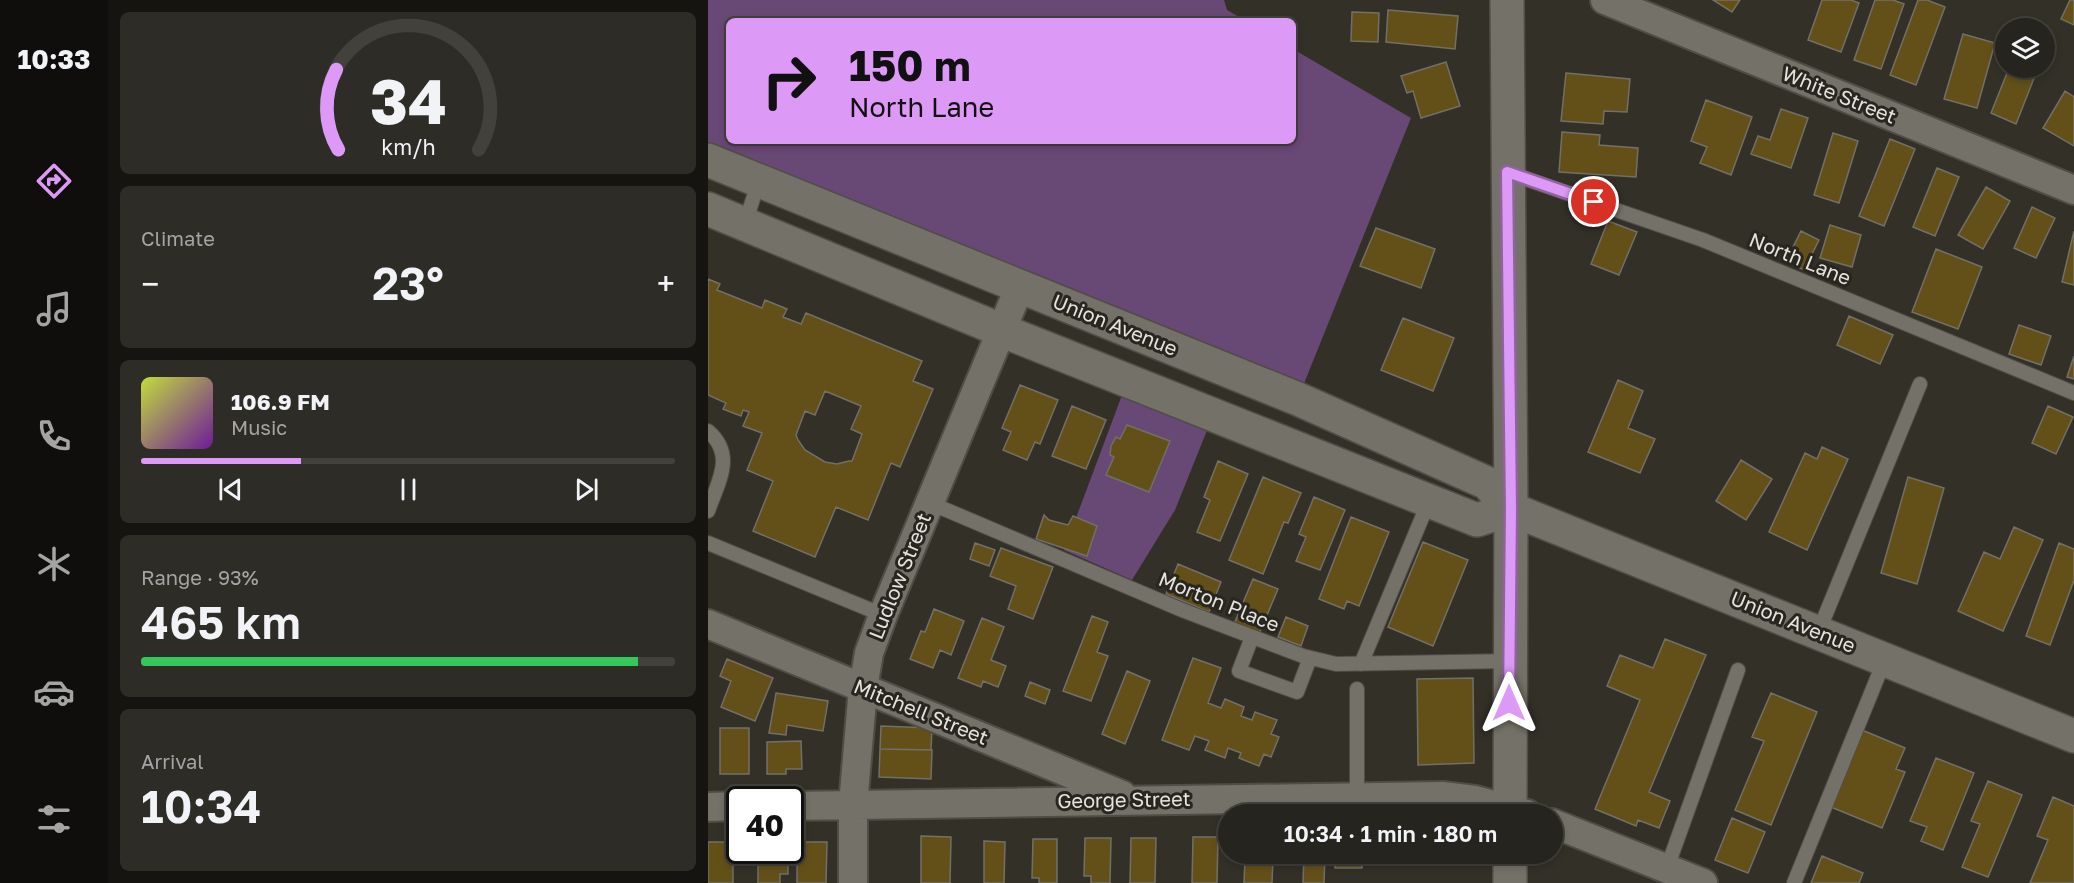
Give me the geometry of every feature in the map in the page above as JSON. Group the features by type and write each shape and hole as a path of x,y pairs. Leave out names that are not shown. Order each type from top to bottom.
{"main road":[{"path":"1507,0 1511,509 1509,661 1516,804"},
{"name":"Union Avenue","path":"708,160 1298,399 1487,483 1511,509 2074,735"},
{"path":"708,209 1003,331 1477,520 1511,509"},
{"path":"1510,864 1510,883"}],"street":[{"name":"White Street","path":"1605,0 2074,190"},
{"name":"Ludlow Street","path":"853,883 853,804 863,688 869,653 1020,286"},
{"name":"Mitchell Street","path":"708,624 1133,800"},
{"name":"George Street","path":"804,806 1442,796 1488,804"},
{"path":"708,807 726,807"},
{"path":"1563,827 1703,883"}],"lane":[{"name":"North Lane","path":"1507,172 1703,240 2074,393"},
{"path":"745,224 759,180"},
{"path":"1818,633 1920,384"},
{"path":"708,431 716,438 723,451 723,468 708,511"},
{"path":"1361,664 1429,501"},
{"name":"Morton Place","path":"930,503 1182,610 1310,658 1336,664 1509,661"},
{"path":"708,543 883,615"},
{"path":"1252,637 1239,671 1298,692 1310,658"},
{"path":"1794,883 1885,659"},
{"path":"1667,868 1738,670"},
{"path":"1357,689 1357,797"}],"shaded area":[{"path":"708,0 1224,0 1227,10 1241,18 726,18 726,144 1296,144 1296,51 1411,118 1303,386 708,145"},
{"path":"1122,395 1208,428 1175,510 1132,580 1064,550"}],"building":[{"path":"1713,0 1740,0 1732,12"},
{"path":"1822,0 1851,0 1859,3 1841,52 1808,40"},
{"path":"1875,0 1893,0 1904,4 1881,69 1854,60"},
{"path":"1918,0 1927,0 1945,7 1916,85 1890,75"},
{"path":"2070,0 2074,0 2074,25 2061,19"},
{"path":"1388,10 1458,16 1455,49 1386,42"},
{"path":"1352,12 1379,13 1378,42 1351,41"},
{"path":"1963,34 1995,43 1977,108 1944,99"},
{"path":"1446,62 1460,106 1421,118 1413,91 1407,93 1401,76"},
{"path":"1566,73 1630,79 1627,112 1604,111 1603,124 1561,121"},
{"path":"2005,78 2034,78 2016,124 1991,113"},
{"path":"2065,91 2074,97 2074,146 2043,128"},
{"path":"1706,100 1752,117 1731,175 1700,163 1707,147 1691,141"},
{"path":"1781,109 1808,118 1791,168 1751,154 1758,136 1770,140"},
{"path":"1562,132 1600,135 1599,145 1638,148 1636,177 1559,172"},
{"path":"1833,133 1858,141 1839,203 1814,195"},
{"path":"1890,139 1915,149 1884,226 1859,216"},
{"path":"1937,168 1959,177 1935,236 1913,227"},
{"path":"1986,187 2010,201 1983,249 1958,235"},
{"path":"2032,207 2055,218 2036,258 2014,248"},
{"path":"1608,221 1637,232 1619,275 1591,264"},
{"path":"1830,225 1861,235 1852,267 1820,258"},
{"path":"1376,228 1435,249 1421,288 1360,266"},
{"path":"1801,231 1819,240 1804,270 1786,261"},
{"path":"2074,231 2074,285 2062,282"},
{"path":"1936,249 1982,267 1958,329 1912,312"},
{"path":"708,279 720,284 717,290 762,308 765,300 787,309 783,317 801,324 806,313 922,361 913,381 933,389 900,467 891,463 868,520 836,507 815,557 753,531 773,481 747,470 762,433 743,426 749,412 743,410 741,416 723,409 726,403 708,395","holes":["825,391 861,406 851,429 862,434 852,461 837,464 825,462 805,450 798,440 796,435 805,411 815,415"]},
{"path":"1849,316 1893,335 1880,364 1837,345"},
{"path":"1403,318 1454,338 1433,391 1381,370"},
{"path":"2019,325 2051,336 2041,365 2009,354"},
{"path":"2074,356 2074,379 2067,377"},
{"path":"1618,380 1643,391 1628,428 1655,439 1640,473 1588,452"},
{"path":"1020,385 1058,400 1040,444 1035,442 1027,460 1003,450 1011,432 1002,428"},
{"path":"1072,406 1106,420 1086,469 1052,456"},
{"path":"2048,406 2073,417 2056,454 2032,443"},
{"path":"1127,425 1170,441 1149,492 1106,475 1114,457 1110,455 1111,446 1116,437 1120,439"},
{"path":"1822,447 1848,459 1807,550 1769,532 1805,453 1817,459"},
{"path":"1741,460 1772,479 1746,520 1716,501"},
{"path":"1218,461 1248,474 1220,541 1197,532 1210,500 1204,497"},
{"path":"1263,477 1301,493 1288,523 1284,522 1263,574 1229,560"},
{"path":"1908,477 1944,488 1917,584 1881,573"},
{"path":"1314,497 1345,510 1320,570 1296,561 1306,537 1299,534"},
{"path":"1044,515 1049,520 1068,525 1073,516 1097,526 1087,556 1036,539"},
{"path":"1351,517 1389,532 1359,606 1347,601 1344,609 1319,599"},
{"path":"2014,527 2043,540 2003,631 1958,611 1984,552 2000,559"},
{"path":"1423,542 1468,560 1433,646 1388,627"},
{"path":"975,543 995,550 989,566 970,559"},
{"path":"2059,543 2074,549 2074,580 2050,645 2026,636"},
{"path":"1001,548 1053,567 1033,619 1008,609 1016,586 990,576"},
{"path":"1178,564 1221,582 1209,612 1166,594"},
{"path":"1253,579 1278,589 1259,634 1234,624"},
{"path":"934,609 964,621 951,655 940,650 933,668 910,659 921,631 925,632"},
{"path":"1092,616 1108,622 1097,652 1108,656 1091,701 1063,691"},
{"path":"1286,617 1308,626 1301,646 1278,637"},
{"path":"982,618 1004,627 991,660 1006,666 998,687 983,681 981,687 958,678"},
{"path":"1665,639 1706,655 1649,792 1670,801 1659,828 1638,820 1636,826 1595,809 1640,700 1607,686 1620,655 1653,668"},
{"path":"1193,658 1221,668 1208,703 1221,708 1225,699 1244,707 1241,716 1252,720 1255,712 1277,720 1271,734 1279,737 1271,757 1264,754 1259,766 1239,758 1241,753 1228,748 1225,758 1205,750 1209,741 1195,736 1189,750 1162,740"},
{"path":"727,659 773,678 755,721 721,707 731,681 720,676"},
{"path":"1127,671 1150,681 1125,744 1102,734"},
{"path":"1473,678 1474,763 1418,765 1417,679"},
{"path":"1030,682 1050,690 1045,704 1025,696"},
{"path":"776,693 828,701 823,731 787,725 786,735 769,733"},
{"path":"1771,693 1817,712 1771,825 1735,810 1764,741 1752,737"},
{"path":"881,726 932,728 931,750 880,749"},
{"path":"720,728 749,728 749,774 720,774"},
{"path":"1862,730 1905,748 1896,769 1905,772 1882,828 1831,807"},
{"path":"801,741 802,769 786,769 786,774 767,774 767,742"},
{"path":"880,749 932,750 931,779 879,777"},
{"path":"1936,758 1974,773 1943,850 1921,841 1927,827 1910,821"},
{"path":"1988,781 2022,795 1988,877 1962,867 1980,824 1971,821"},
{"path":"2053,797 2074,806 2074,883 2030,883 2048,840 2037,836"},
{"path":"1732,818 1765,832 1748,873 1715,860"},
{"path":"921,836 951,837 950,883 921,883"},
{"path":"1193,837 1218,837 1217,883 1192,883"},
{"path":"1085,838 1111,838 1110,883 1091,883 1091,876 1084,876"},
{"path":"1131,838 1156,838 1155,883 1130,883"},
{"path":"1033,839 1057,839 1057,883 1039,883 1039,878 1032,878"},
{"path":"984,841 1005,842 1004,883 984,883"},
{"path":"708,842 726,842 726,864 733,864 733,883 708,883"},
{"path":"804,842 827,842 826,883 797,883 797,864 804,864"},
{"path":"1822,856 1863,873 1859,883 1811,883"},
{"path":"758,864 788,864 788,874 780,874 780,883 758,883"},
{"path":"1245,864 1273,864 1272,883 1244,883"},
{"path":"1304,864 1325,864 1324,883 1303,883"},
{"path":"1335,864 1362,864 1362,868 1335,868"}],"route":[{"path":"1509,703 1511,509 1507,172 1594,202"}]}
